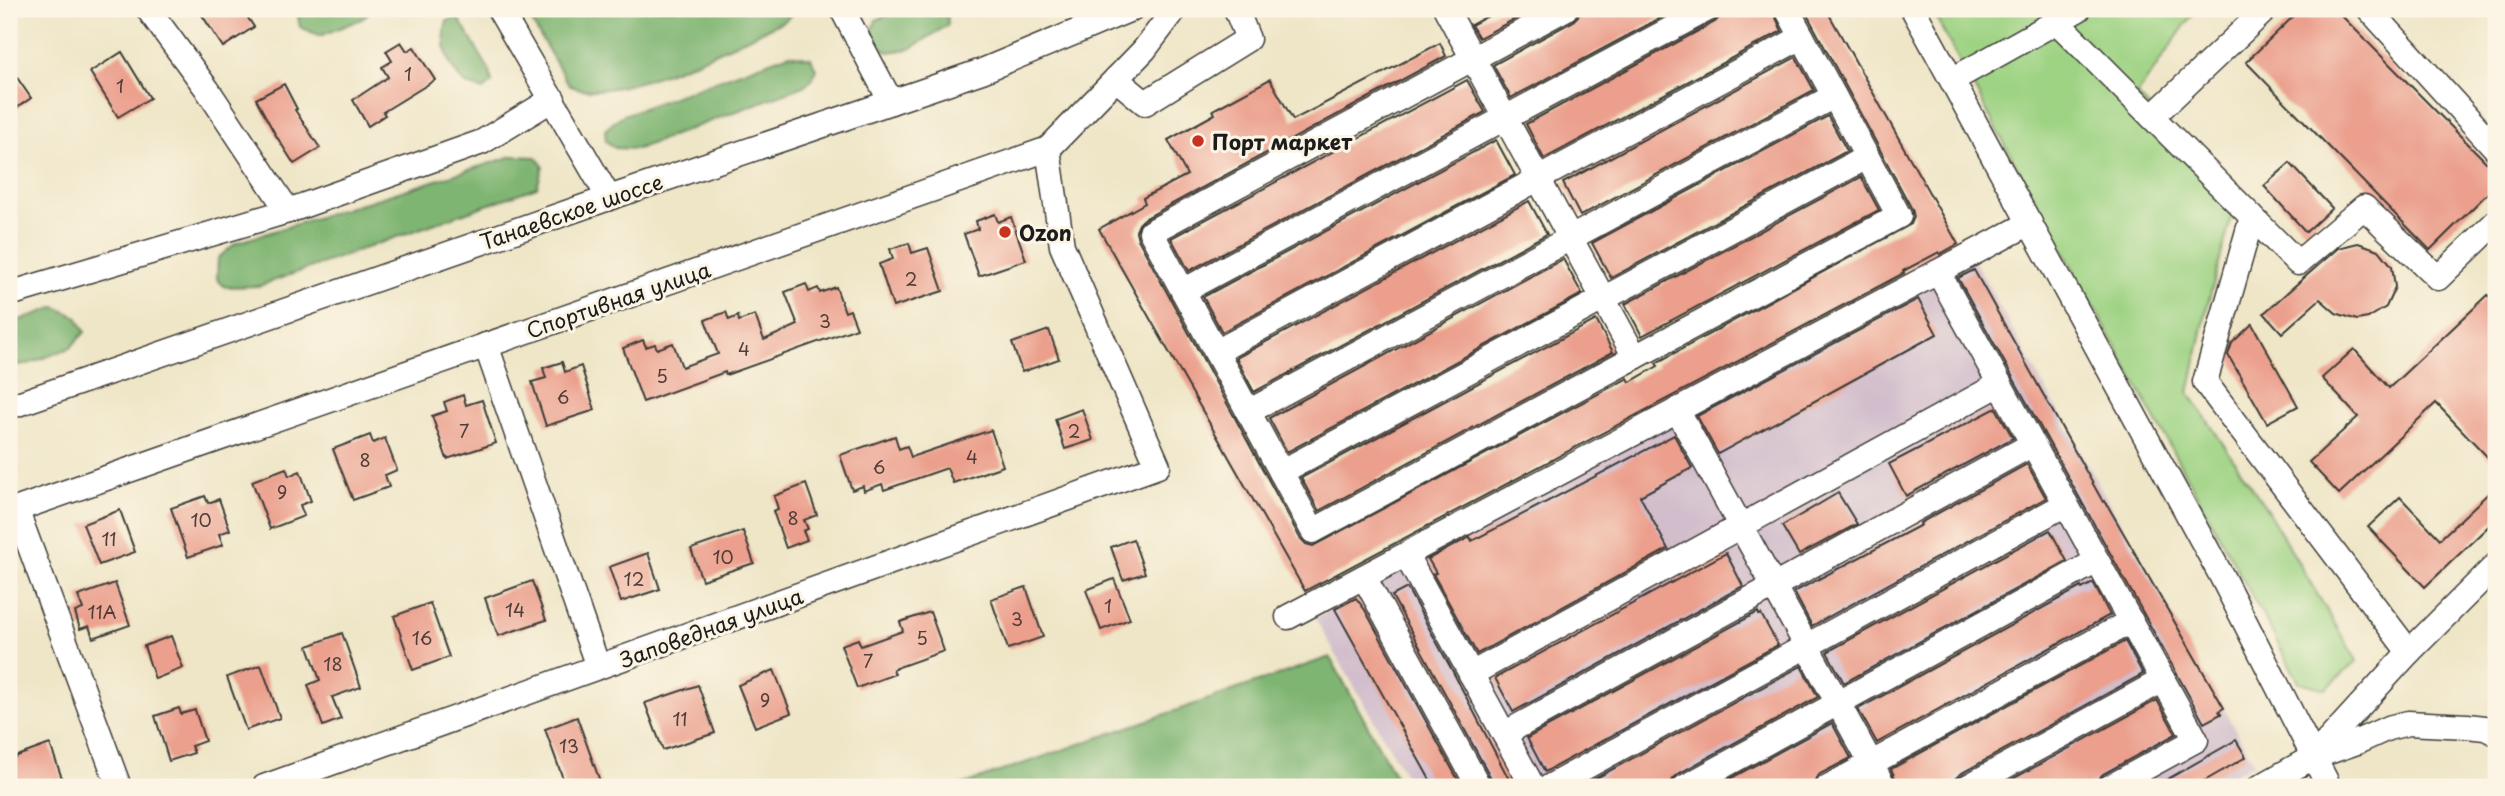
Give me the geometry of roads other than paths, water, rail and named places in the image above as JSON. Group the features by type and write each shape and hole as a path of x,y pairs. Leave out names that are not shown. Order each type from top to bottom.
{"street":[{"path":"148,9 207,89 288,211"},
{"path":"499,9 609,198"},
{"path":"842,9 891,102"},
{"name":"Танаевское шоссе","path":"9,407 982,71 1130,9"},
{"name":"Спортивная улица","path":"12,510 1048,149 1144,50 1175,9"},
{"path":"1116,79 1145,103 1248,39 1236,9"},
{"path":"1446,9 1635,358"},
{"path":"1565,9 1151,232 1313,531 1899,216 1787,9"},
{"path":"1183,291 1708,9"},
{"path":"1913,9 2221,575 2329,787"},
{"path":"1952,80 2079,9"},
{"path":"2152,117 2266,9"},
{"path":"2369,9 2496,149"},
{"path":"2056,21 2298,263 2364,207 2438,278 2496,222"},
{"path":"1216,352 1802,37"},
{"path":"1248,412 1835,96"},
{"path":"9,294 288,211 482,142 553,99"},
{"name":"Заповедная улица","path":"264,787 1158,466 1062,246 1048,149"},
{"path":"1281,472 1867,157"},
{"path":"2252,217 2204,382 2409,652"},
{"path":"1288,617 2029,223"},
{"path":"1938,272 2196,740 2110,787"},
{"path":"486,345 598,667"},
{"path":"1471,674 2000,384"},
{"path":"1676,411 1884,787"},
{"path":"1504,734 2033,444"},
{"path":"1549,787 2066,504"},
{"path":"12,510 119,787"},
{"path":"1406,555 1533,787"},
{"path":"1685,787 2097,561"},
{"path":"2314,757 2409,652 2496,565"},
{"path":"1364,577 1479,787"},
{"path":"1828,787 2131,621"},
{"path":"1967,787 2163,680"},
{"path":"2260,787 2314,757 2388,728 2408,723 2485,728 2496,733"}],"place":[{"name":"Порт маркет","path":"1198,141"},
{"name":"Ozon","path":"1005,232"}]}
